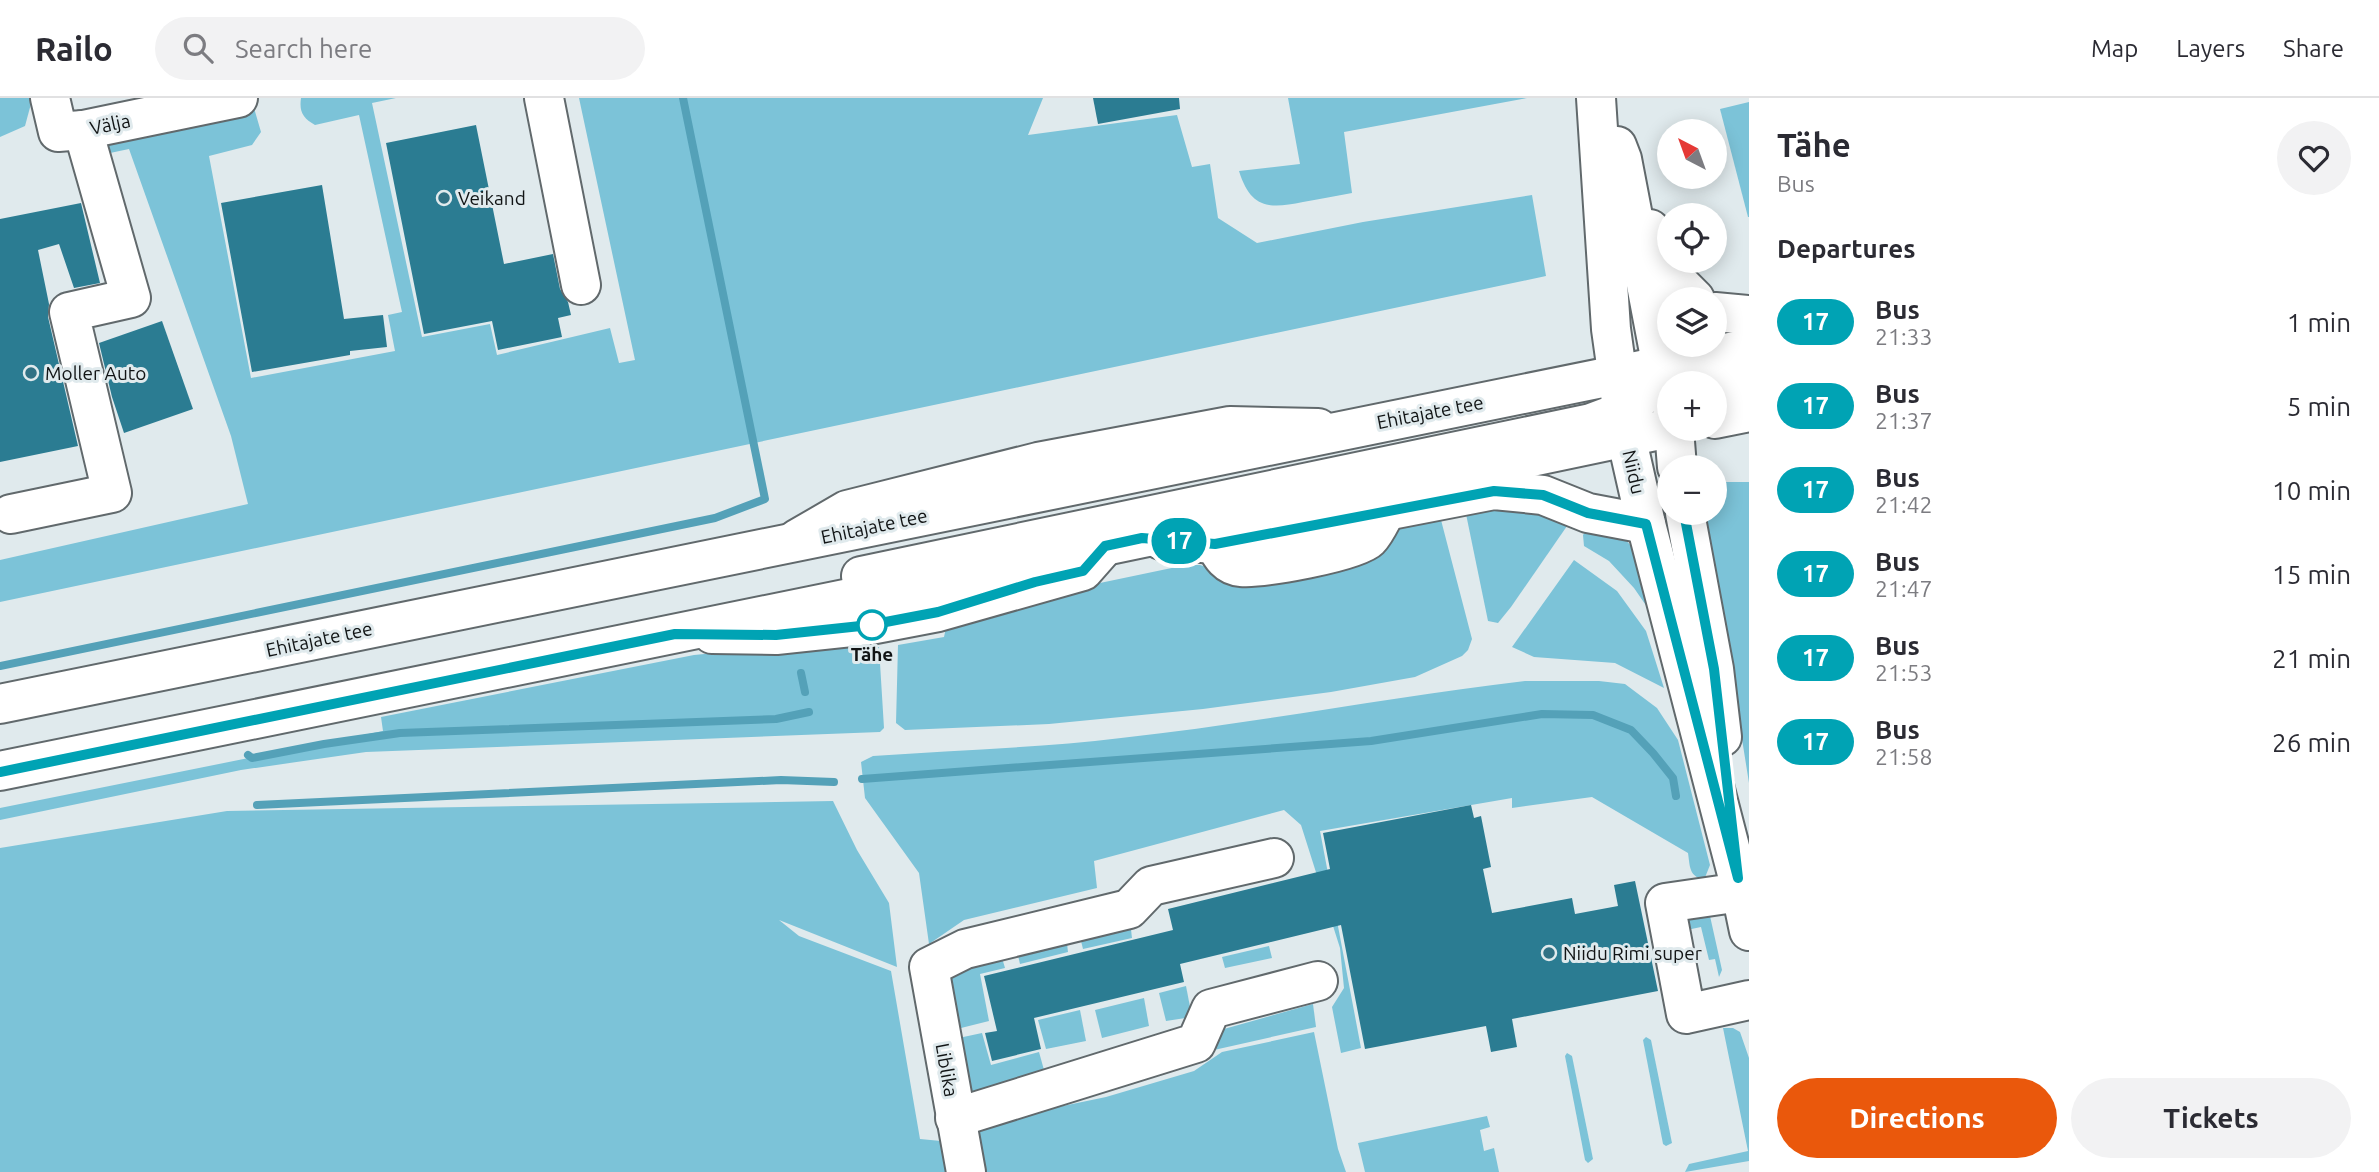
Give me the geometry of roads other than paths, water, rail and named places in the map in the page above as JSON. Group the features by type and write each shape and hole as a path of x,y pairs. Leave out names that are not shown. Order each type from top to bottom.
{"main road":[{"name":"Välja","path":"50,98 58,132 83,130 238,98"},
{"path":"544,98 581,285"},
{"name":"Niidu","path":"1597,98 1622,159 1663,371"},
{"name":"Niidu","path":"1597,98 1611,329 1623,412 1646,524 1740,885 1749,931"},
{"path":"11,514 112,494 69,312 131,298 83,130"},
{"path":"1622,159 1667,271 1683,287"},
{"path":"1727,313 1749,316"},
{"name":"Ehitajate tee","path":"1712,371 1749,348"},
{"path":"1727,380 1749,375"},
{"name":"Ehitajate tee","path":"0,771 1123,542 1657,402"},
{"name":"Ehitajate tee","path":"0,704 1352,428 1623,412 1657,402"},
{"path":"812,606 844,580 1578,426 1623,412"},
{"path":"1727,417 1749,412"},
{"path":"675,634 776,635 870,625 938,612 1035,582 1083,571 1123,542 1215,544 1494,491 1543,495 1588,513 1646,524"},
{"name":"Niidu","path":"1687,525 1714,669 1740,885"},
{"name":"Liblika","path":"966,1172 929,967 965,949 1129,909 1151,886 1274,858"},
{"path":"1740,885 1665,903 1686,1014 1749,1000"},
{"path":"955,1118 1196,1043 1211,1009 1318,981"}],"waterway":[{"path":"0,666 715,518 765,499 683,98"},
{"path":"801,673 805,692"},
{"path":"248,755 252,758 400,733 776,719 809,712"},
{"path":"862,779 1371,741 1542,714 1593,715 1631,730 1673,778 1676,796"},
{"path":"257,805 781,780 834,782"}],"place":[{"name":"Veikand","path":"444,198"},
{"name":"Moller Auto","path":"31,373"},
{"name":"Tähe","path":"872,625"},
{"name":"Niidu Rimi super","path":"1549,953"}]}
